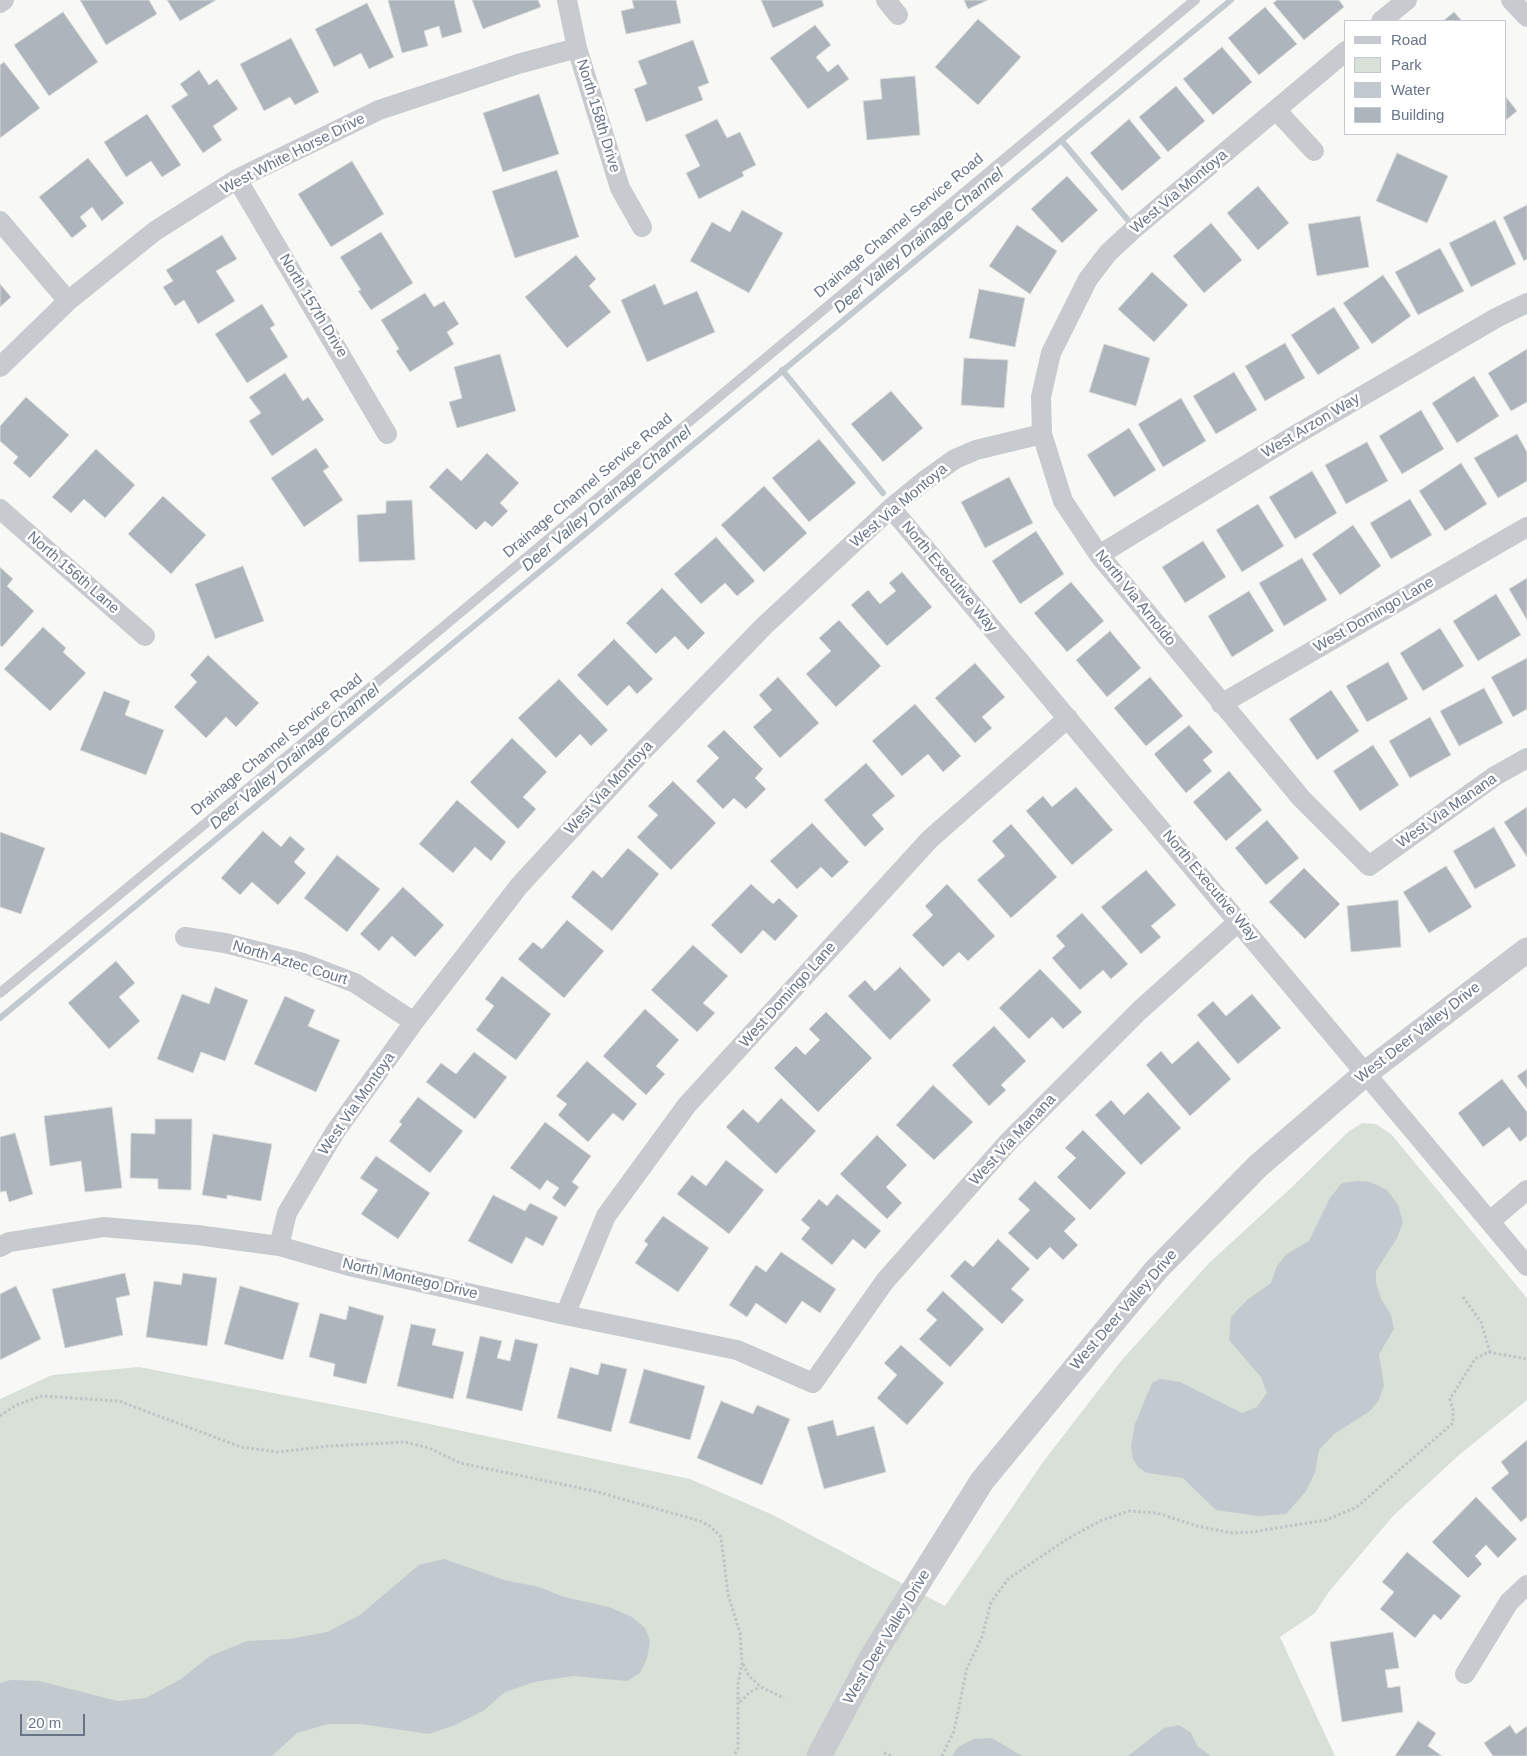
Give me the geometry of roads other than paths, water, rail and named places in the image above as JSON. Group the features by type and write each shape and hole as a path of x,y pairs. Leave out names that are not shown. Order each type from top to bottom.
{"street":[{"path":"0,3 4,0"},
{"name":"North 158th Drive","path":"568,0 577,48 620,188 642,227"},
{"path":"1382,20 1407,0"},
{"path":"1511,0 1527,17"},
{"name":"West White Horse Drive","path":"0,367 68,301 156,231 238,179 379,110 518,64 577,48"},
{"name":"West Via Montoya","path":"1088,279 1108,254 1136,227 1344,53"},
{"path":"1276,110 1314,151"},
{"name":"North 157th Drive","path":"238,179 387,434"},
{"path":"0,221 68,301"},
{"name":"North Via Arnoldo","path":"1088,279 1051,353 1041,397 1042,434 1063,501 1099,555 1221,704 1301,798 1369,866"},
{"name":"West Arzon Way","path":"1099,555 1292,437 1496,318 1527,303"},
{"name":"West Via Montoya","path":"279,1246 287,1213 335,1132 414,1022 518,886 641,753 764,626 891,508 955,459 976,450 1042,434"},
{"name":"North Executive Way","path":"891,508 1527,1266"},
{"name":"North 156th Lane","path":"0,509 145,636"},
{"name":"West Domingo Lane","path":"1221,704 1527,527"},
{"name":"West Domingo Lane","path":"565,1315 606,1216 687,1105 930,839 1068,718"},
{"name":"West Via Manana","path":"1369,866 1495,776 1527,758"},
{"name":"West Via Manana","path":"813,1384 885,1281 1010,1140 1139,1011 1239,921"},
{"name":"North Aztec Court","path":"185,937 225,943 311,967 355,983 414,1022"},
{"name":"West Deer Valley Drive","path":"819,1756 874,1655 988,1474 1156,1270 1258,1166 1366,1073 1527,950"},
{"path":"1490,1221 1527,1190"},
{"name":"North Montego Drive","path":"0,1247 9,1242 103,1227 197,1235 279,1246 349,1266 565,1315 737,1350 813,1384"},
{"path":"1465,1674 1509,1602 1527,1586"}],"lane":[{"name":"Drainage Channel Service Road","path":"0,992 395,667 1195,0"}],"water":[{"path":"1370,1182 1387,1190 1398,1205 1403,1222 1397,1238 1376,1271 1376,1283 1381,1299 1391,1315 1394,1329 1379,1354 1384,1385 1379,1400 1370,1411 1334,1434 1319,1450 1315,1472 1306,1491 1286,1514 1258,1516 1216,1510 1183,1478 1147,1473 1138,1467 1133,1459 1131,1447 1135,1424 1152,1383 1160,1379 1180,1382 1242,1413 1257,1407 1267,1393 1261,1377 1229,1340 1231,1317 1247,1300 1271,1283 1277,1266 1287,1254 1309,1241 1330,1198 1342,1183"},
{"path":"444,1559 504,1580 539,1587 564,1597 609,1607 632,1617 645,1628 650,1641 647,1658 640,1673 627,1681 573,1676 534,1682 505,1692 483,1711 455,1725 429,1734 361,1724 328,1724 297,1733 272,1756 0,1756 0,1683 11,1680 39,1681 118,1701 146,1698 181,1679 210,1656 247,1641 290,1639 327,1632 360,1615 419,1565"},
{"path":"1179,1725 1191,1733 1197,1746 1211,1756 1128,1756 1164,1728"},
{"path":"992,1738 1022,1756 952,1756 958,1747 974,1739"}],"waterway":[{"name":"Deer Valley Drainage Channel","path":"0,1018 1231,0"},
{"path":"1062,141 1127,219"},
{"path":"782,370 883,493"}]}
